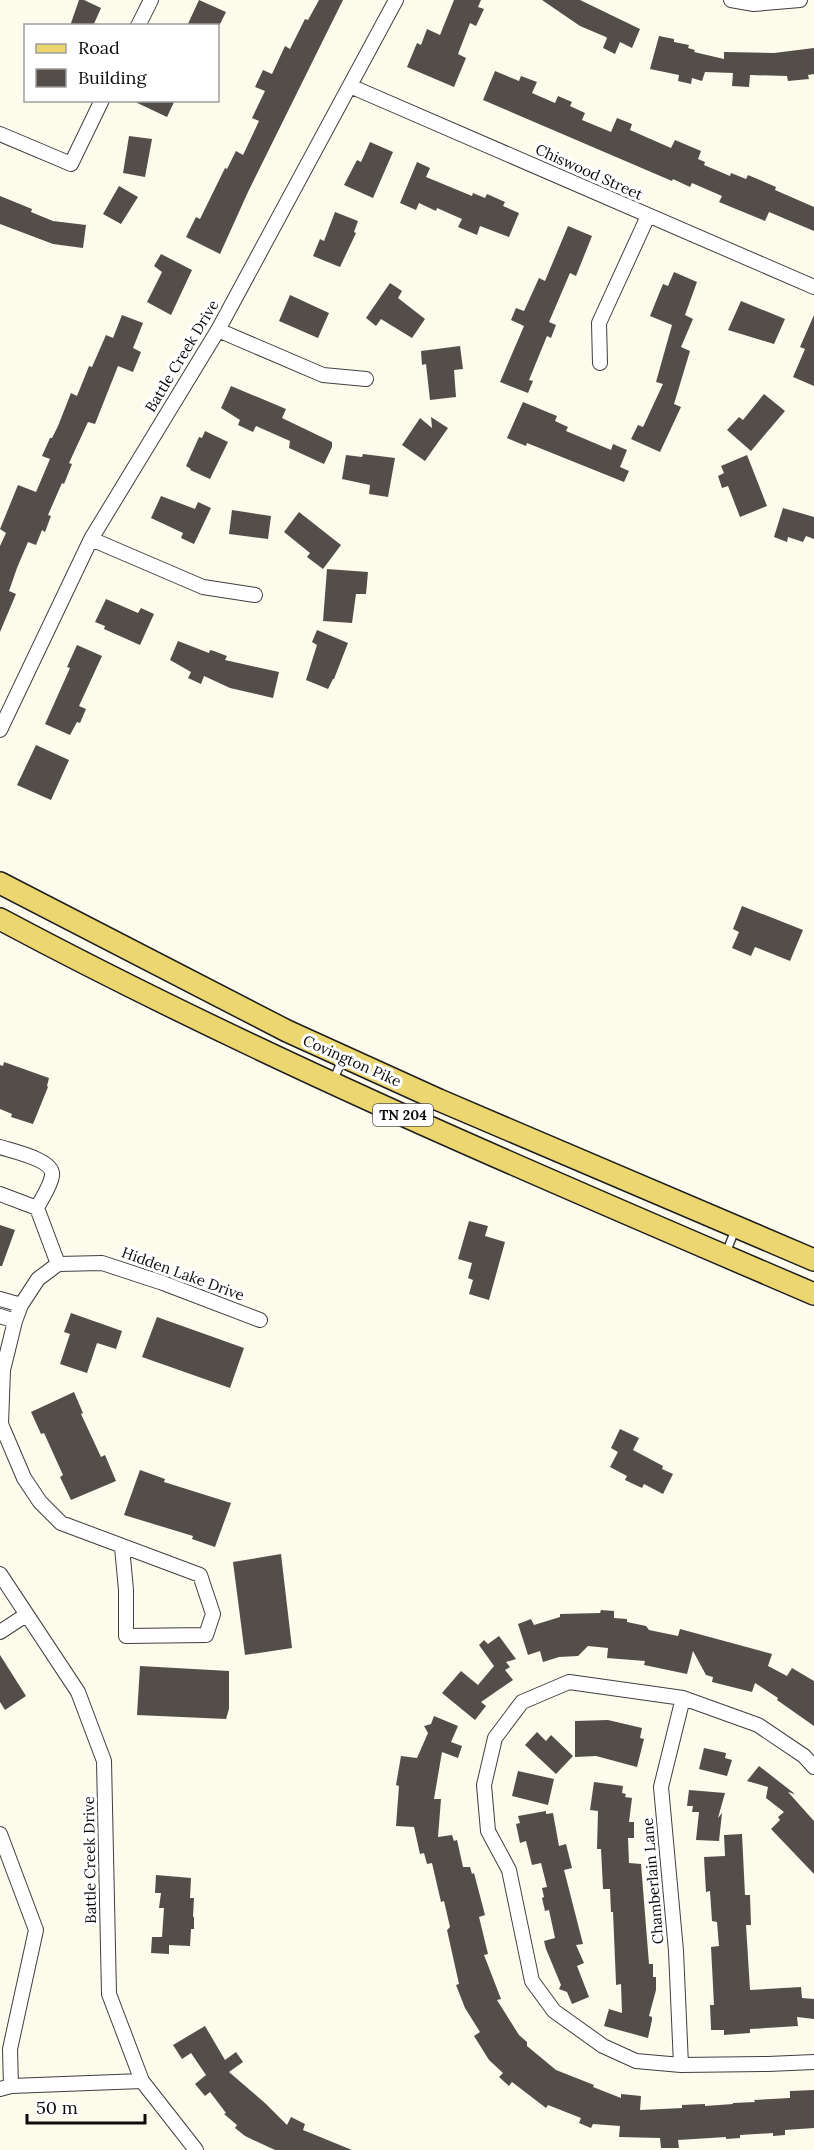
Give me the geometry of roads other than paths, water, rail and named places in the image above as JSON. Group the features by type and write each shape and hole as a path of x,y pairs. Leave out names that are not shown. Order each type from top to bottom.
{"main road":[{"name":"Covington Pike","path":"0,883 276,1026 450,1105 814,1260"},
{"name":"Covington Pike","path":"0,919 186,1015 332,1083 506,1162 814,1294"}],"street":[{"path":"139,24 151,0"},
{"name":"Battle Creek Drive","path":"0,730 91,539 218,330 396,0"},
{"path":"731,0 754,4 800,0"},
{"name":"Chiswood Street","path":"350,86 814,287"},
{"path":"0,134 71,164 101,102"},
{"path":"600,363 599,323 648,216"},
{"path":"218,330 323,375 366,380"},
{"path":"91,539 202,587 255,595"},
{"path":"0,1147 45,1162 51,1169 52,1176 37,1208 58,1264 38,1279 21,1305 3,1370 1,1424 24,1478 40,1502 60,1523 200,1575 213,1614 206,1635 126,1636 126,1590 122,1547"},
{"path":"0,1194 37,1208"},
{"name":"Hidden Lake Drive","path":"58,1264 102,1263 163,1282 260,1320"},
{"path":"0,1299 21,1305"},
{"path":"0,1316 15,1322"},
{"name":"Battle Creek Drive","path":"0,1574 78,1692 104,1761 109,1994 142,2081 196,2150"},
{"path":"0,1632 26,1615"},
{"path":"814,1767 804,1756 758,1725 683,1698 569,1682 522,1702 495,1738 484,1785 488,1831 509,1870 532,1982 554,2012 603,2046 636,2061 681,2065 814,2062"},
{"name":"Chamberlain Lane","path":"681,2065 676,1951 661,1787 683,1698"},
{"path":"0,1834 36,1930 10,2049 6,2087 142,2081"}],"lane":[{"path":"332,1083 344,1057"},
{"path":"725,1256 736,1226"}]}
